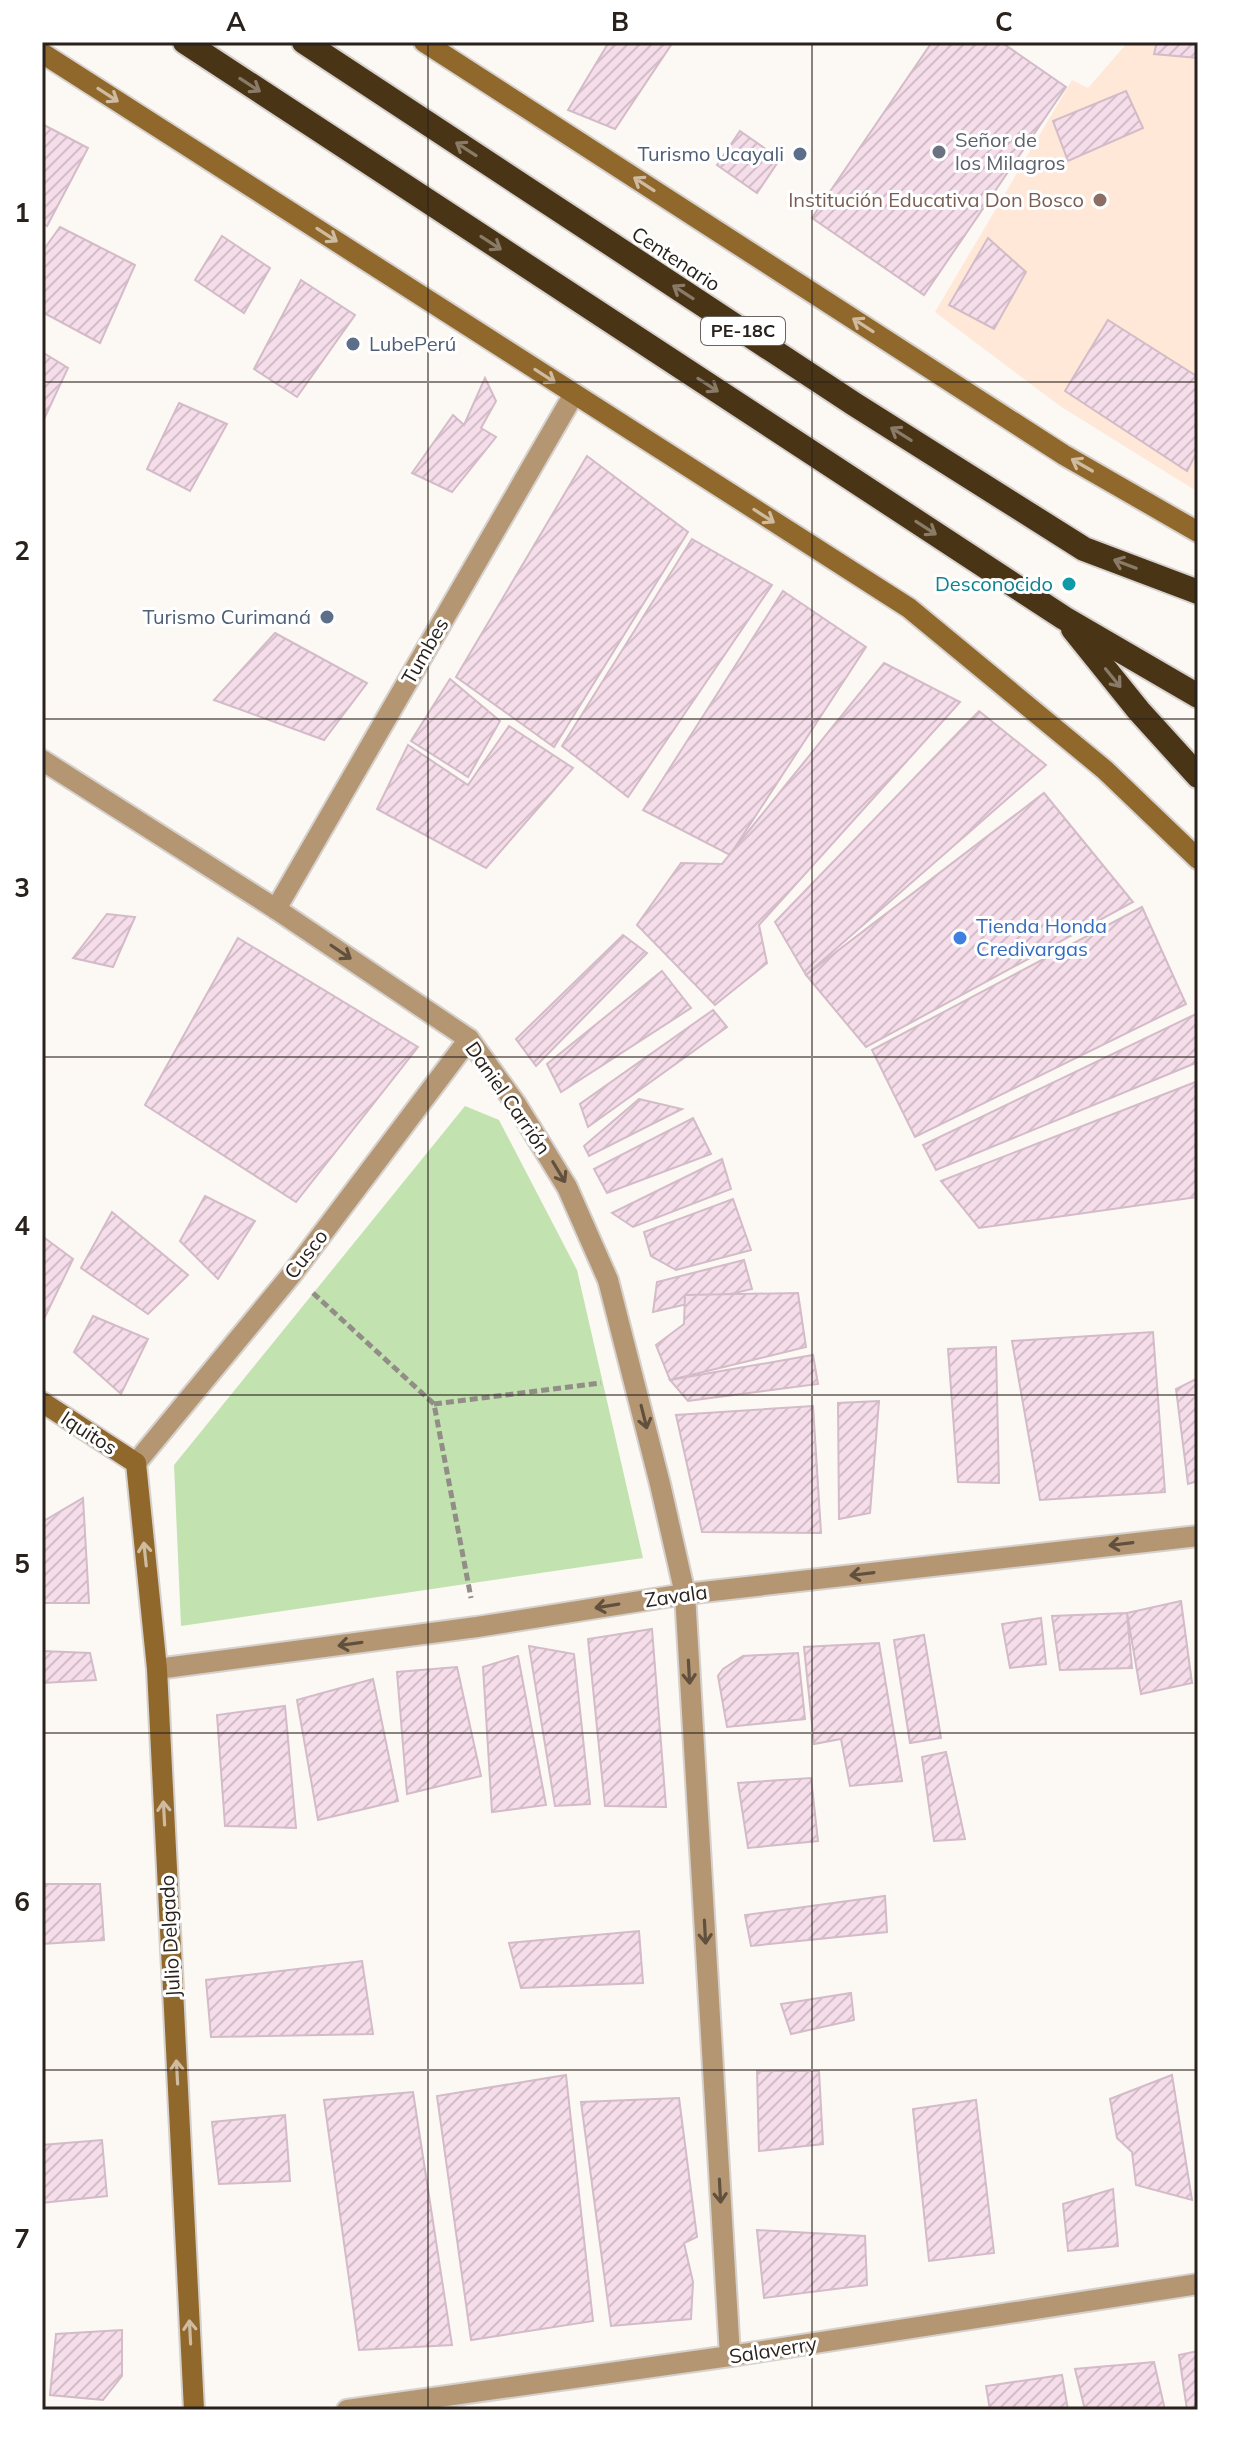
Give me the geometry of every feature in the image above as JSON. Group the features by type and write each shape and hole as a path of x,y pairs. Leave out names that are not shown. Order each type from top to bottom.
{"highway":[{"name":"PE-18C","path":"185,42 1064,618 1198,696"},
{"name":"Centenario","path":"304,42 854,404 1084,549 1198,592"},
{"path":"1064,618 1139,711 1198,776"}],"street":[{"path":"424,42 1064,455 1198,532"},
{"path":"42,53 909,608 1105,770 1198,859"},
{"name":"Tumbes","path":"276,909 574,394"},
{"name":"Daniel Carrión","path":"42,760 276,909 469,1039 516,1104 567,1187 608,1280 685,1594 730,2356"},
{"name":"Cusco","path":"136,1463 292,1274 469,1039"},
{"name":"Iquitos","path":"42,1402 136,1463"},
{"name":"Julio Delgado","path":"136,1463 157,1669 194,2410"},
{"name":"Zavala","path":"157,1669 477,1627 685,1594 1198,1536"},
{"name":"Salaverry","path":"347,2410 730,2356 1198,2284"}],"path":[{"path":"292,1274 434,1404 477,1627"},
{"path":"434,1404 634,1378"}],"shaded area":[{"name":"Institución Educativa Don Bosco","path":"1128,42 1198,42 1198,492 1060,406 935,312 1072,80 1088,88"}],"green space":[{"path":"465,1106 499,1120 577,1270 643,1558 181,1626 174,1465"}],"building":[{"path":"609,42 673,42 615,129 568,110"},
{"name":"Señor de los Milagros","path":"932,42 1001,42 1066,87 924,295 812,218"},
{"path":"1157,42 1198,42 1198,58 1154,54"},
{"path":"1126,91 1143,128 1068,161 1053,121"},
{"path":"42,124 88,148 47,226 42,223"},
{"path":"740,131 780,159 757,193 717,165"},
{"path":"60,227 135,265 100,343 42,312 42,252"},
{"path":"222,236 270,268 244,313 195,280"},
{"path":"988,238 1026,272 994,329 949,305"},
{"path":"301,280 355,315 297,397 254,369"},
{"path":"1108,320 1198,377 1198,450 1187,471 1065,391"},
{"path":"42,352 68,368 45,417 42,415"},
{"path":"485,378 496,401 481,428 496,437 452,492 412,473 453,415 464,425"},
{"path":"179,403 227,424 190,491 147,469"},
{"path":"587,456 688,532 554,747 456,677"},
{"path":"692,539 772,585 628,797 562,746"},
{"path":"783,591 866,647 730,855 643,810"},
{"path":"275,633 367,683 324,740 214,700"},
{"path":"884,663 960,702 759,925 767,963 715,1005 637,925 681,863 722,864"},
{"path":"450,679 500,721 468,777 411,741"},
{"path":"979,711 1046,765 806,975 775,922"},
{"path":"509,726 573,768 486,868 377,809 408,745 468,785"},
{"name":"Tienda Honda Credivargas","path":"1044,793 1133,902 866,1047 806,975"},
{"path":"1142,907 1186,1004 915,1137 872,1050"},
{"path":"107,914 135,917 113,967 73,958"},
{"path":"623,935 647,953 536,1066 516,1039"},
{"path":"238,938 418,1047 296,1202 145,1105"},
{"path":"662,971 691,1008 561,1092 547,1064"},
{"path":"713,1010 727,1027 588,1127 580,1104"},
{"path":"1198,1013 1198,1062 936,1170 923,1145"},
{"path":"1198,1081 1198,1197 979,1228 941,1181"},
{"path":"639,1099 682,1109 589,1156 584,1146"},
{"path":"693,1118 711,1154 607,1193 594,1169"},
{"path":"722,1159 731,1189 633,1227 612,1213"},
{"path":"205,1196 255,1221 218,1279 180,1241"},
{"path":"733,1199 751,1250 676,1270 651,1256 644,1232"},
{"path":"112,1212 188,1275 148,1314 81,1268"},
{"path":"42,1236 73,1259 42,1323"},
{"path":"744,1260 752,1289 653,1312 657,1282"},
{"path":"798,1293 806,1347 670,1380 656,1345 684,1324 685,1295"},
{"path":"93,1316 148,1339 121,1394 74,1352"},
{"path":"1153,1332 1165,1492 1040,1500 1012,1341"},
{"path":"996,1347 999,1483 958,1482 948,1349"},
{"path":"813,1355 818,1384 688,1401 670,1380"},
{"path":"1198,1378 1198,1481 1188,1484 1176,1389"},
{"path":"879,1401 870,1513 839,1519 838,1403"},
{"path":"813,1406 821,1533 702,1532 676,1415"},
{"path":"83,1498 89,1603 42,1603 42,1522"},
{"path":"1181,1601 1192,1683 1141,1694 1127,1613"},
{"path":"1127,1613 1132,1668 1060,1670 1052,1616"},
{"path":"1041,1618 1046,1664 1010,1668 1002,1624"},
{"path":"652,1629 666,1807 605,1806 588,1639"},
{"path":"924,1635 941,1738 910,1743 894,1640"},
{"path":"879,1643 902,1781 850,1786 841,1739 814,1744 804,1647"},
{"path":"529,1646 574,1654 590,1804 555,1806"},
{"path":"42,1651 90,1653 96,1680 42,1683"},
{"path":"798,1653 805,1719 727,1727 718,1676 723,1669 743,1656"},
{"path":"518,1656 546,1805 492,1812 483,1667"},
{"path":"457,1667 481,1776 407,1794 397,1672"},
{"path":"373,1679 398,1801 318,1820 297,1700"},
{"path":"285,1706 296,1828 225,1826 217,1715"},
{"path":"946,1752 965,1839 934,1841 922,1757"},
{"path":"811,1778 818,1841 748,1848 738,1783"},
{"path":"42,1884 100,1884 104,1940 42,1944"},
{"path":"885,1896 887,1932 751,1946 745,1915"},
{"path":"639,1931 643,1983 521,1988 509,1943"},
{"path":"362,1961 373,2034 211,2037 206,1980"},
{"path":"851,1993 854,2020 791,2034 781,2004"},
{"path":"757,2071 819,2071 823,2144 759,2151"},
{"path":"566,2075 593,2321 471,2340 437,2096"},
{"path":"1172,2075 1192,2200 1136,2185 1132,2152 1117,2138 1110,2099"},
{"path":"413,2092 452,2345 359,2350 324,2100"},
{"path":"679,2098 697,2237 684,2243 693,2282 691,2319 611,2326 581,2102"},
{"path":"976,2100 994,2253 929,2261 913,2109"},
{"path":"285,2115 290,2181 219,2184 212,2122"},
{"path":"102,2140 107,2196 42,2203 42,2145"},
{"path":"1113,2189 1118,2246 1068,2251 1063,2204"},
{"path":"757,2230 865,2236 867,2285 764,2298"},
{"path":"122,2330 122,2376 103,2400 50,2395 56,2334"},
{"path":"1198,2351 1198,2410 1187,2410 1179,2355"},
{"path":"1154,2362 1165,2410 1085,2410 1075,2369"},
{"path":"1062,2375 1068,2410 990,2410 986,2386"}],"place":[{"name":"Señor de los Milagros","path":"939,152"},
{"name":"Turismo Ucayali","path":"800,154"},
{"name":"Institución Educativa Don Bosco","path":"1100,200"},
{"name":"LubePerú","path":"353,344"},
{"name":"Desconocido","path":"1069,584"},
{"name":"Turismo Curimaná","path":"327,617"},
{"name":"Tienda Honda Credivargas","path":"960,938"}]}
